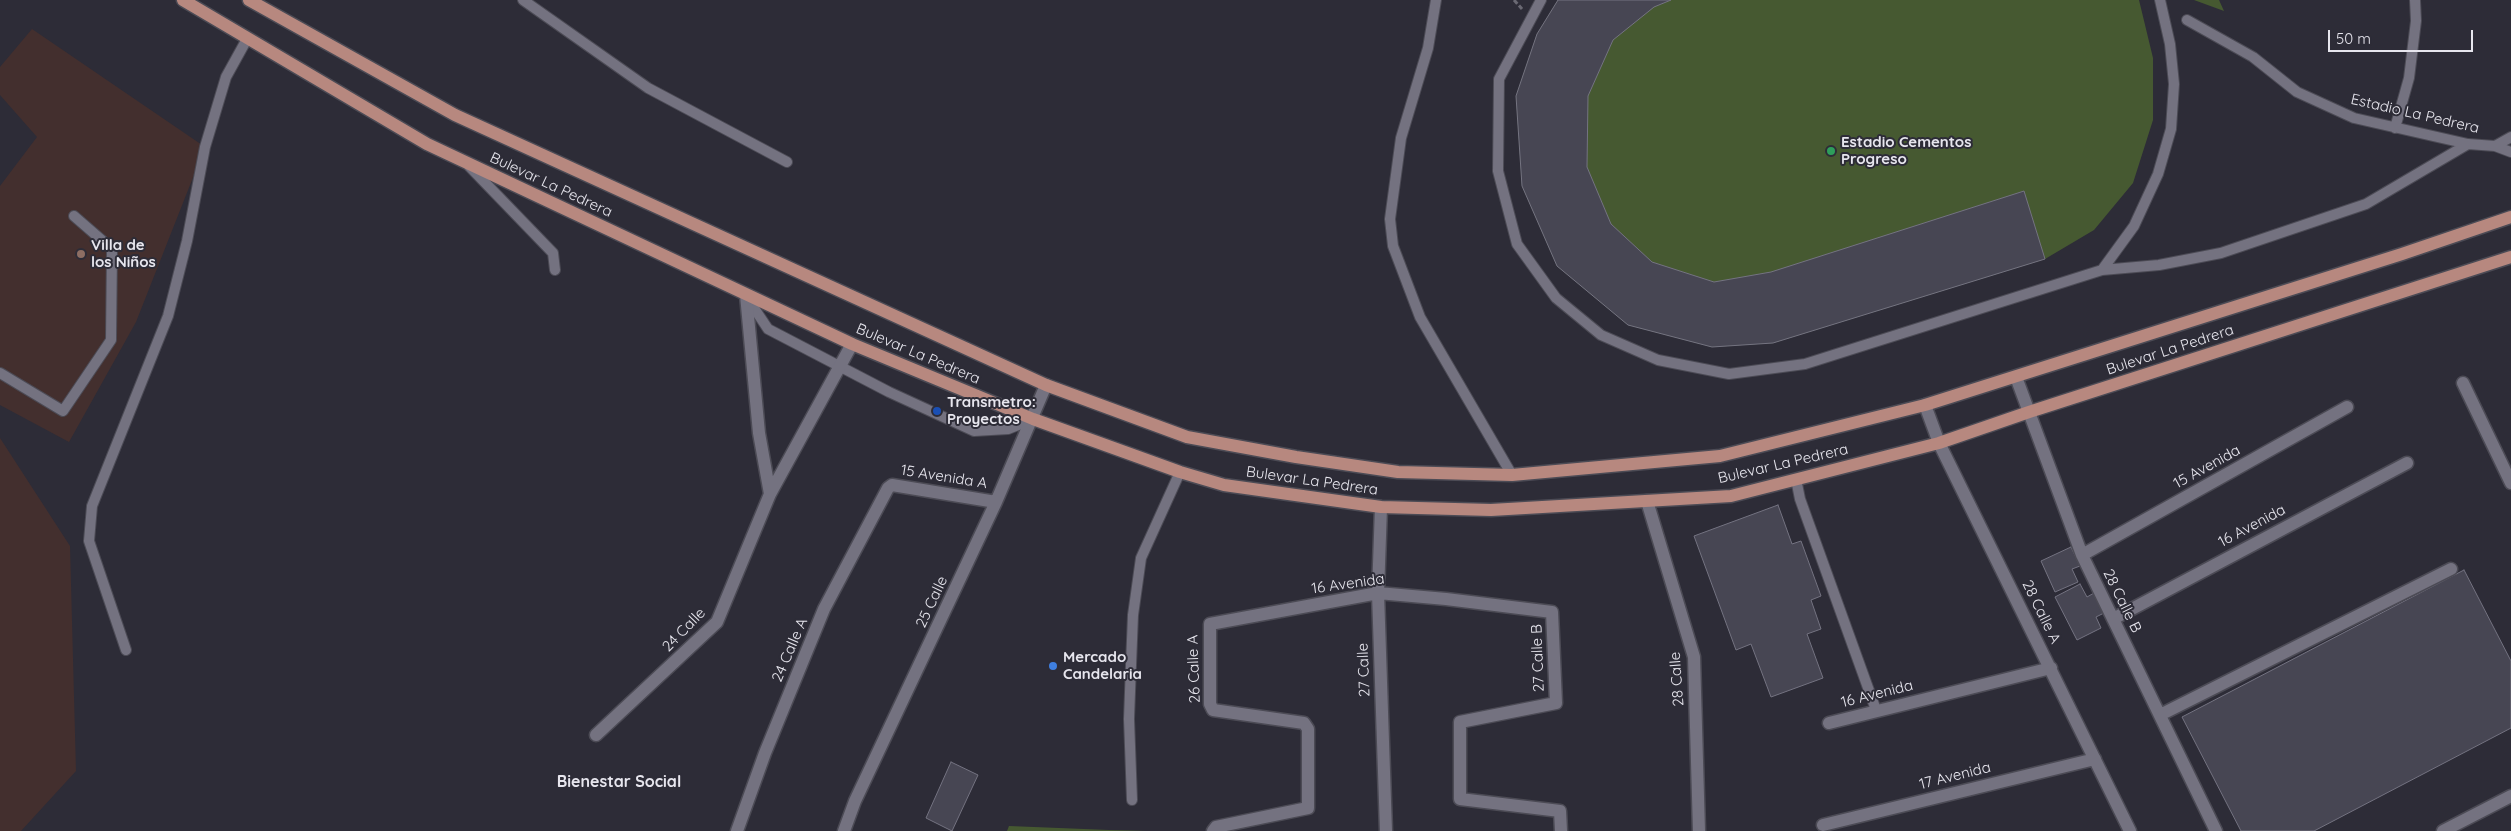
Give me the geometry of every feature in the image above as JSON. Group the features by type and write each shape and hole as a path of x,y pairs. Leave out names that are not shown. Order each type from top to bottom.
{"main road":[{"name":"Bulevar La Pedrera","path":"183,0 427,144 852,344 1032,419 1180,472 1224,485 1381,507 1491,510 1731,496 1940,443 2029,412 2511,257"},
{"name":"Bulevar La Pedrera","path":"249,0 455,115 1046,385 1187,437 1296,457 1398,472 1512,475 1720,456 1925,405 2511,217"}],"street":[{"path":"746,295 759,433 770,494"},
{"name":"24 Calle","path":"596,735 717,622 770,494 852,344"},
{"name":"28 Calle B","path":"2016,377 2082,555 2216,831"},
{"path":"2463,383 2510,480"},
{"name":"25 Calle","path":"844,831 855,801 996,502 1046,385"},
{"name":"28 Calle A","path":"1925,405 1940,443 2130,831"},
{"name":"15 Avenida","path":"2082,555 2347,407"},
{"name":"16 Avenida","path":"2112,619 2407,463"},
{"name":"15 Avenida A","path":"888,488 892,485 996,502"},
{"name":"24 Calle A","path":"737,831 765,753 824,609 888,488"},
{"name":"28 Calle","path":"1647,501 1694,656 1699,831"},
{"name":"27 Calle","path":"1381,507 1378,593 1386,831"},
{"path":"2160,715 2451,569"},
{"name":"16 Avenida","path":"1209,626 1212,623 1378,593 1552,612"},
{"name":"27 Calle B","path":"1552,612 1556,703 1460,722 1460,798 1560,811 1561,831"},
{"name":"26 Calle A","path":"1209,626 1210,704 1213,710 1304,723 1307,726 1308,808 1213,829"},
{"name":"16 Avenida","path":"1829,723 2051,668"},
{"name":"17 Avenida","path":"1823,825 2095,759"},
{"path":"2443,831 2511,796"}],"lane":[{"path":"523,0 648,88 787,162"},
{"path":"1436,0 1428,48 1401,138 1390,219 1393,246 1420,317 1512,475"},
{"path":"1540,0 1499,79 1498,171 1517,244 1556,298 1601,335 1658,360 1729,374 1805,364 2080,279 2102,270 2159,265 2221,253 2366,204 2468,144"},
{"path":"2102,270 2134,226 2158,174 2171,129 2174,84 2170,44 2160,0"},
{"path":"2395,128 2409,78 2416,21 2415,0"},
{"name":"Estadio La Pedrera","path":"2187,20 2253,57 2296,92 2354,118 2468,144 2495,146 2511,152"},
{"path":"126,650 89,541 92,506 168,316 187,241 204,147 226,77 247,39"},
{"path":"2495,146 2511,137"},
{"path":"466,163 553,253 555,270"},
{"path":"0,373 62,411 111,340 112,249 74,216"},
{"path":"746,295 768,329 840,368 974,431 1008,429 1032,419"},
{"path":"1132,800 1129,719 1131,665 1133,615 1141,558 1180,472"},
{"path":"1796,479 1800,499 1876,710"}],"shaded area":[{"name":"Villa de los Niños","path":"32,29 205,147 136,322 69,442 0,405 0,186 37,137 0,95 0,67"},
{"path":"0,438 70,546 76,771 21,831 0,831"}],"green space":[{"name":"Estadio Cementos Progreso","path":"1558,0 2139,0 2153,58 2153,120 2133,183 2094,230 2045,259 1773,343 1712,347 1628,325 1557,266 1522,186 1516,96 1537,34"},
{"path":"2194,0 2219,0 2224,11"},
{"path":"1009,826 1109,830 1146,831 1007,831"}],"building":[{"path":"1558,0 1671,0 1654,7 1613,40 1588,96 1587,167 1611,224 1652,262 1714,282 1771,272 2024,191 2045,259 1773,343 1712,347 1628,325 1557,266 1522,186 1516,96 1537,34"},
{"path":"1778,505 1792,544 1801,541 1821,596 1811,600 1821,629 1807,634 1823,678 1771,697 1751,644 1736,650 1694,536"},
{"path":"2071,547 2080,566 2072,569 2078,582 2055,592 2041,561"},
{"path":"2464,570 2511,661 2511,728 2314,831 2241,831 2182,717"},
{"path":"2080,584 2087,597 2094,593 2104,613 2096,617 2101,628 2077,640 2055,597"},
{"path":"951,762 978,775 952,831 926,818"}],"place":[{"name":"Estadio Cementos Progreso","path":"1831,151"},
{"name":"Villa de los Niños","path":"81,254"},
{"name":"Transmetro: Proyectos","path":"937,411"},
{"name":"Mercado Candelaria","path":"1053,666"}],"district":[{"name":"Bienestar Social","path":"619,782"}]}
